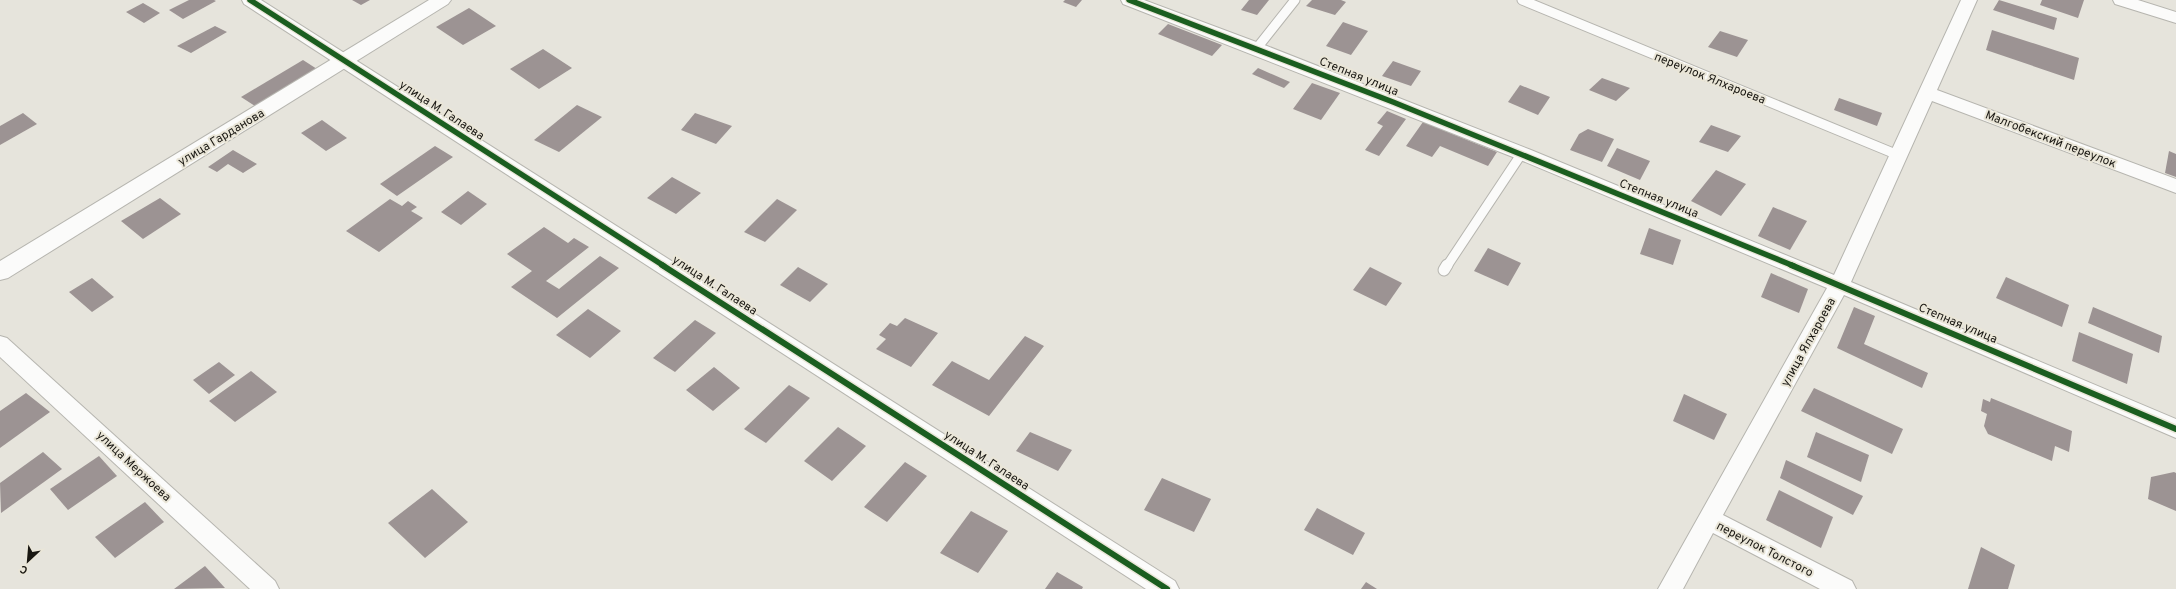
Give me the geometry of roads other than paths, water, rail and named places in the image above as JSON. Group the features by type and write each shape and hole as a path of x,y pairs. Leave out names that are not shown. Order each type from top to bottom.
{"street":[{"name":"улица М. Галаева","path":"250,0 1167,589"},
{"name":"улица Гарданова","path":"0,272 346,61 442,0"},
{"name":"Степная улица","path":"1129,0 1258,48 1522,153 1840,284 2176,429"},
{"name":"улица Ялхароева","path":"1670,589 1840,284 1969,0"},
{"path":"2121,0 2176,18"},
{"name":"Малгобекский переулок","path":"1926,92 2176,186"},
{"name":"улица Мержоева","path":"0,344 267,589"},
{"name":"переулок Толстого","path":"1708,519 1844,589"}],"lane":[{"path":"1258,48 1295,0"},
{"name":"переулок Ялхароева","path":"1522,0 1898,155"},
{"path":"1444,270 1522,153"}]}
